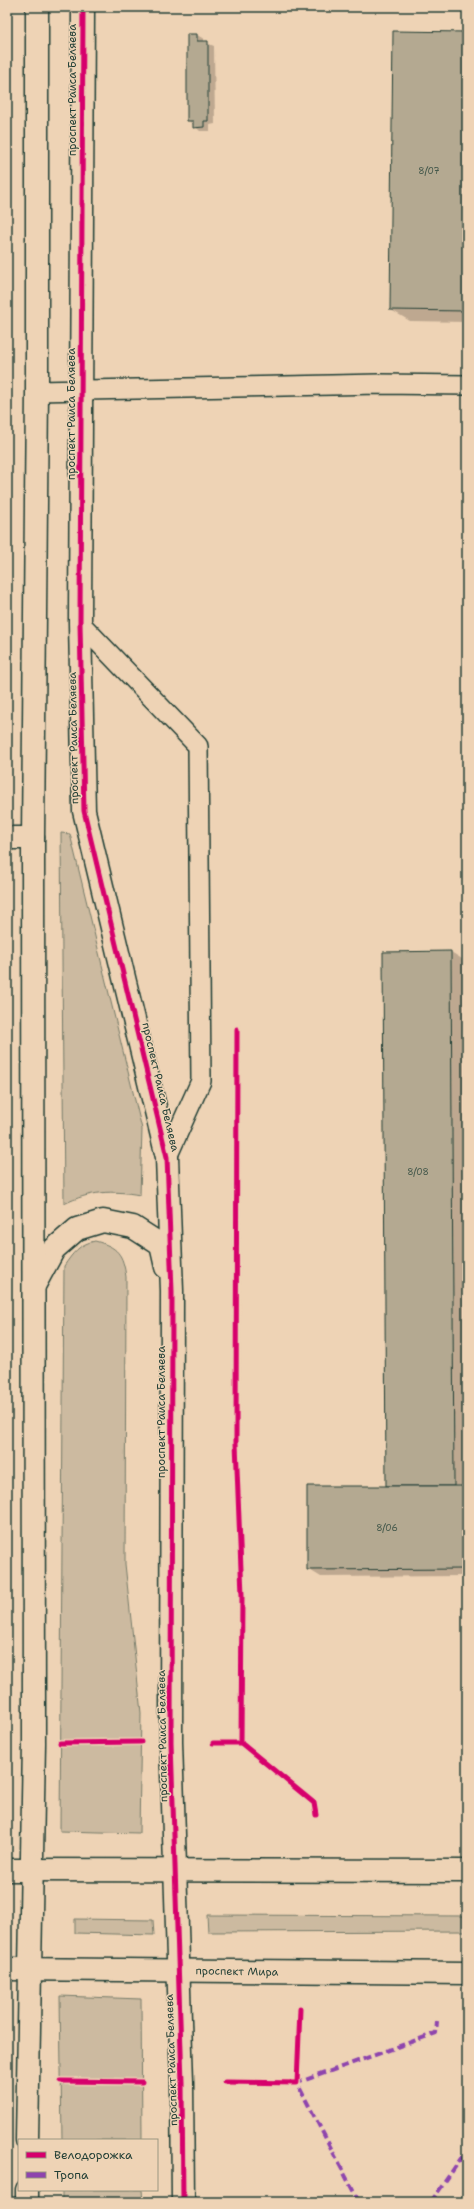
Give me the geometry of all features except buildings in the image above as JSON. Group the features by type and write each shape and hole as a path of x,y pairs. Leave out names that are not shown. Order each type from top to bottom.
{"street":[{"path":"27,2139 34,1743 33,838 37,391 37,7"},
{"name":"проспект Раиса Беляева","path":"83,7 80,623 84,811 167,1157 172,1291 171,1742 183,2202"},
{"path":"7,838 33,838"},
{"path":"34,1287 54,1249 77,1229 103,1221 133,1227 161,1245 172,1291"},
{"path":"7,1870 467,1871"},
{"name":"проспект Мира","path":"7,1969 467,1974"},
{"path":"27,2191 27,2202"}],"lane":[{"path":"37,391 379,384 467,385"},
{"path":"80,623 198,746 201,1081 167,1157"}],"shaded area":[{"path":"61,833 70,834 142,1129 140,1195 120,1192 92,1194 64,1204"},
{"path":"95,1241 109,1246 118,1253 125,1269 126,1277 125,1564 141,1713 139,1833 60,1831 64,1266 77,1250 89,1242"},
{"path":"207,1915 467,1916 467,1931 208,1932"},
{"path":"75,1919 153,1920 154,1935 75,1933"},
{"path":"60,1996 141,1999 142,2139 62,2139"},
{"path":"62,2191 142,2191 143,2202 62,2202"}],"marked path":[{"path":"359,2202 297,2083 436,2033 437,2021"},
{"path":"431,2202 464,2154"}],"cycle path":[{"path":"83,7 80,623 84,811 167,1157 172,1291 171,1742 182,2082 183,2202"},
{"path":"237,1029 236,1443 242,1595 241,1743"},
{"path":"60,1743 141,1742"},
{"path":"213,1743 241,1743 314,1803 316,1815"},
{"path":"225,2082 297,2083 300,2009"},
{"path":"61,2081 142,2082"}]}
